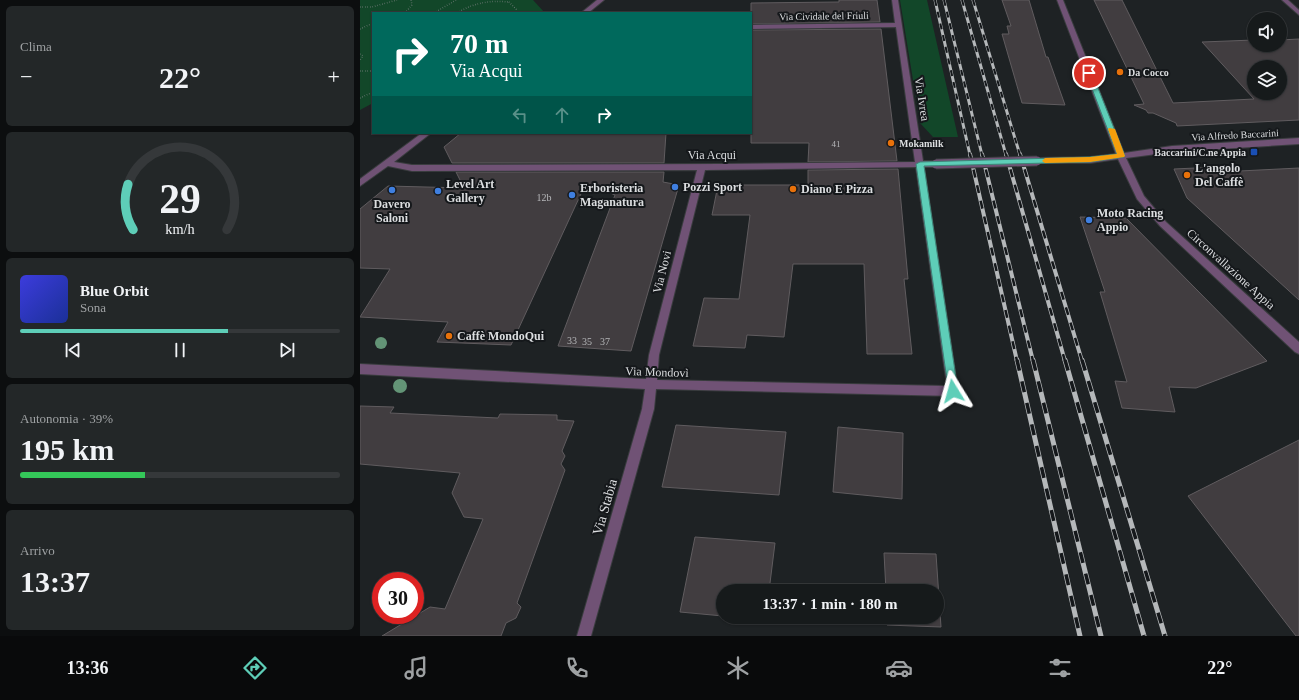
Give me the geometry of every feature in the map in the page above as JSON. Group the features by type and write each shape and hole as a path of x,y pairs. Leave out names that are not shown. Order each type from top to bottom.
{"street":[{"path":"585,12 601,0"},
{"name":"Via Ivrea","path":"895,0 953,391"},
{"name":"Circonvallazione Appia","path":"1060,0 1136,191 1147,207 1163,224 1299,349"},
{"path":"1285,0 1299,12"},
{"name":"Via Cividale del Friuli","path":"752,27 898,25"},
{"path":"360,183 426,134"},
{"name":"Via Alfredo Baccarini","path":"1121,156 1172,149 1299,141"},
{"name":"Via Acqui","path":"387,164 412,168 702,167 936,164 1090,160 1121,156"},
{"name":"Via Novi","path":"651,385 654,355 702,167"},
{"name":"Via Mondovì","path":"360,369 651,385 953,391"},
{"name":"Via Stabia","path":"584,636 648,410 651,385"}],"path":[{"path":"360,7 372,6 397,0"},
{"path":"406,12 412,5 411,0"},
{"path":"436,12 456,0"},
{"path":"503,0 510,2 517,10 516,12"},
{"path":"459,12 477,4 498,1 510,2"},
{"path":"360,28 372,23"},
{"path":"360,54 363,56 360,60"},
{"path":"360,71 372,71"},
{"path":"360,98 372,92"}],"green space":[{"path":"360,0 533,0 544,12 372,12 372,104 360,110"},
{"path":"900,0 927,0 958,137 933,137 920,123"}],"building":[{"path":"839,0 877,0 880,22 752,24 751,3 839,2"},
{"path":"1002,0 1029,0 1046,57 1048,57 1065,105 1022,103 1002,34 1009,34 1007,26 1011,26"},
{"path":"1094,0 1122,0 1173,103 1247,99 1287,100 1287,60 1247,60 1247,91 1202,42 1247,40 1247,52 1287,52 1287,40 1299,39 1299,120 1177,126 1176,123 1153,113 1148,113 1146,110 1134,105 1144,104"},
{"path":"881,29 897,161 808,162 809,143 751,143 752,30"},
{"path":"460,134 666,134 664,163 452,163 444,147"},
{"path":"1217,167 1220,172 1299,168 1299,300 1187,198 1174,169"},
{"path":"898,169 908,279 904,279 912,354 867,354 864,264 793,264 784,337 747,335 745,348 693,346 704,298 739,299 750,215 712,215 718,185 808,185 808,170"},
{"path":"456,172 664,172 663,182 679,185 631,351 558,346 615,195 586,183 511,345 437,342 448,322 360,317 390,269 360,268 360,209 388,186 464,188"},
{"path":"1080,217 1126,218 1267,361 1196,388 1169,387 1175,412 1122,408 1115,381 1127,382 1100,292 1105,292"},
{"path":"360,406 394,407 390,413 498,418 500,414 557,415 557,420 574,421 562,451 565,456 561,464 565,470 517,603 521,607 516,618 506,623 501,636 382,636 402,624 424,624 424,611 430,607 445,609 483,519 464,517 452,493 460,473 360,464"},
{"path":"676,425 786,432 779,495 662,487"},
{"path":"838,427 903,433 902,499 833,492"},
{"path":"1299,440 1299,636 1296,636 1188,496"},
{"path":"695,537 775,543 770,584 716,584 716,615 680,612"},
{"path":"884,553 936,554 938,584 886,584"},
{"path":"941,624 941,627 887,625"}],"railway":[{"path":"935,0 970,155"},
{"path":"944,0 982,155"},
{"path":"962,0 1006,155"},
{"path":"973,0 1020,155"},
{"path":"970,154 1017,361"},
{"path":"982,154 1033,361"},
{"path":"1006,154 1065,361"},
{"path":"1020,154 1082,361"},
{"path":"1017,360 1080,636"},
{"path":"1033,360 1101,636"},
{"path":"1065,360 1144,636"},
{"path":"1082,360 1165,636"}],"slow traffic":[{"path":"1045,161 1090,160 1121,156 1112,129"}],"place":[{"name":"Da Cocco","path":"1120,72"},
{"name":"Mokamilk","path":"891,143"},
{"name":"Baccarini/C.ne Appia","path":"1254,152"},
{"name":"L'angolo Del Caffè","path":"1187,175"},
{"name":"Pozzi Sport","path":"675,187"},
{"name":"Diano E Pizza","path":"793,189"},
{"name":"Davero Saloni","path":"392,190"},
{"name":"Level Art Gallery","path":"438,191"},
{"name":"Erboristeria Maganatura","path":"572,195"},
{"name":"Moto Racing Appio","path":"1089,220"},
{"name":"Caffè MondoQui","path":"449,336"}],"route":[{"path":"953,391 920,164 1090,160 1121,156 1089,73"}]}
